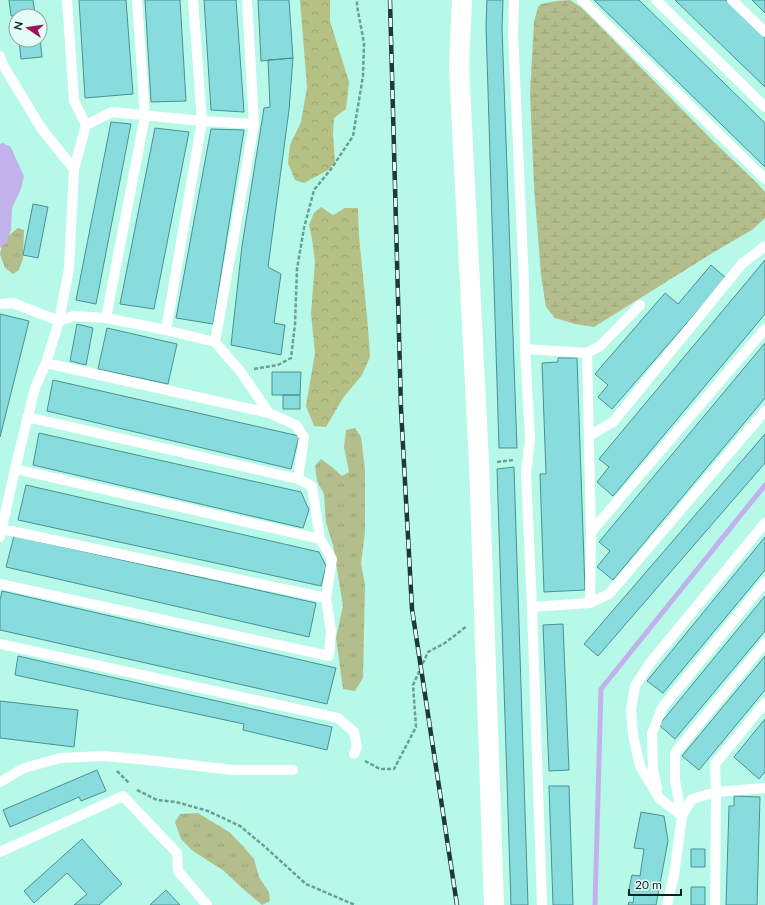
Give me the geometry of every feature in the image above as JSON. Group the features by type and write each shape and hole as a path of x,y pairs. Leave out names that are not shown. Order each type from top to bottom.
{"street":[{"path":"462,0 459,67 479,463 494,905"}],"lane":[{"path":"67,0 74,101 86,125 74,169 69,268 59,321 46,363 34,388 14,469 1,533 326,598"},
{"path":"106,318 145,116 137,0"},
{"path":"166,330 202,121 193,0"},
{"path":"215,342 254,124 247,0"},
{"path":"514,0 513,34 524,282 525,350 530,439 526,473 542,905"},
{"path":"582,0 765,179"},
{"path":"656,0 765,107"},
{"path":"732,0 765,32"},
{"path":"0,56 3,65 41,128 74,169"},
{"path":"86,125 112,112 202,121 254,124"},
{"path":"589,436 613,422 742,264 765,246"},
{"path":"0,304 13,303 59,321 73,316 106,318 215,342 240,371 269,413"},
{"path":"525,350 587,353 600,346 640,305"},
{"path":"591,532 765,329"},
{"path":"587,353 591,532 590,604"},
{"path":"46,363 269,413 296,425 304,437 298,479"},
{"path":"532,607 590,604 610,594 765,411"},
{"path":"0,584 329,656 331,631 326,598 332,559 320,539 312,486 298,479 27,417"},
{"path":"14,469 320,539"},
{"path":"682,816 659,798 640,766 631,710 634,686 650,663 765,523"},
{"path":"659,798 653,770 652,733 662,708 765,582"},
{"path":"667,905 674,875 682,816 675,781 675,753 765,643"},
{"path":"0,644 338,718 354,732 358,747 354,754"},
{"path":"715,905 716,792 714,764 765,703"},
{"path":"0,782 24,768 60,758 103,756 233,770 293,770"},
{"path":"682,816 692,799 716,792 765,788"},
{"path":"0,852 123,796 177,853 178,870 207,905"}],"path":[{"path":"240,371 278,365 291,358 295,324 296,269 304,228 314,190 332,169 353,136 363,76 364,43 357,0"},
{"path":"479,463 528,459"},
{"path":"354,754 380,769 394,769 416,727 413,685 428,652 445,643 484,614"},
{"path":"103,756 130,784"},
{"path":"136,790 157,800 176,802 208,811 240,826 306,884 355,905"}],"green space":[{"path":"300,0 330,0 330,21 349,82 346,109 334,118 333,134 335,162 328,170 304,183 295,180 288,163 290,145 301,122 307,87"},
{"path":"570,0 582,8 765,192 765,218 752,230 594,327 575,324 555,318 546,307 541,275 534,186 530,94 534,22 538,7 541,4"},
{"path":"321,207 333,215 345,208 358,208 359,236 370,357 362,375 343,398 326,427 314,426 306,406 315,353 311,314 315,261 309,225 314,213"},
{"path":"18,228 24,230 23,259 19,270 13,274 5,268 0,254 3,240"},
{"path":"355,428 361,437 365,470 365,532 361,563 365,585 363,678 355,691 343,689 336,638 343,606 333,545 326,523 324,494 317,481 315,466 321,459 342,476 349,472 344,447 346,430"},
{"path":"198,813 229,832 254,859 259,877 269,892 270,901 262,905 224,871 193,851 181,839 175,822 180,814"}],"shaded area":[{"path":"3,143 11,147 24,176 21,189 12,208 11,229 6,243 0,248 0,144"}],"building":[{"path":"9,0 33,0 34,8 10,8"},
{"path":"79,0 126,0 133,94 85,98"},
{"path":"145,0 180,0 186,101 151,102"},
{"path":"204,0 236,0 244,112 211,110"},
{"path":"258,0 289,0 293,58 261,61"},
{"path":"487,0 503,0 502,28 517,448 499,448 486,26"},
{"path":"594,0 639,0 765,123 765,167"},
{"path":"675,0 726,0 765,38 765,87"},
{"path":"752,0 765,0 765,13"},
{"path":"20,48 41,48 42,57 21,59"},
{"path":"293,58 289,110 268,267 281,274 274,323 285,325 281,355 231,345 242,246 264,108 270,107 268,60"},
{"path":"111,122 131,124 96,304 76,300"},
{"path":"155,128 189,132 154,309 120,304"},
{"path":"211,129 244,130 213,324 176,318"},
{"path":"33,204 48,207 38,258 23,255"},
{"path":"765,260 765,314 613,496 597,482 609,467 599,459"},
{"path":"711,265 726,278 612,409 598,397 608,385 595,374 665,293 678,304"},
{"path":"0,314 29,321 0,437"},
{"path":"77,324 93,328 86,365 70,361"},
{"path":"107,328 177,344 168,384 98,369"},
{"path":"765,343 765,398 613,580 597,567 610,551 599,542"},
{"path":"558,358 577,358 585,590 544,592 540,474 546,474 542,363 558,362"},
{"path":"272,372 301,372 300,395 272,395"},
{"path":"53,380 299,436 291,469 47,411"},
{"path":"283,395 300,395 300,409 283,409"},
{"path":"39,433 301,492 309,510 303,528 33,465"},
{"path":"765,434 765,463 598,656 584,644"},
{"path":"514,467 528,905 511,905 497,469"},
{"path":"26,485 319,552 326,566 321,586 18,520"},
{"path":"14,536 316,603 309,637 6,567"},
{"path":"765,537 765,570 663,693 647,681"},
{"path":"2,591 336,668 327,704 0,630 0,600"},
{"path":"765,596 765,631 675,739 659,725"},
{"path":"563,624 569,770 549,771 543,625"},
{"path":"18,656 332,727 327,750 243,730 244,724 15,675"},
{"path":"765,656 765,690 699,770 682,756"},
{"path":"0,701 78,710 74,747 0,738"},
{"path":"765,719 765,772 759,779 734,757"},
{"path":"97,770 106,791 81,801 79,797 10,827 3,810"},
{"path":"549,786 569,786 573,905 553,905"},
{"path":"734,796 760,797 757,905 726,905 729,806 734,806"},
{"path":"641,812 664,816 668,841 656,905 628,905 629,902 633,903 634,895 628,894 632,875 640,876 644,849 634,848"},
{"path":"82,839 122,884 99,905 74,905 87,894 67,873 34,903 24,891"},
{"path":"691,849 705,849 705,867 691,867"},
{"path":"691,887 705,887 705,905 691,905"},
{"path":"166,890 180,905 150,905"}],"waterway":[{"path":"595,905 601,689 765,485"}],"railway":[{"path":"390,0 401,409 412,609 457,905"}]}
